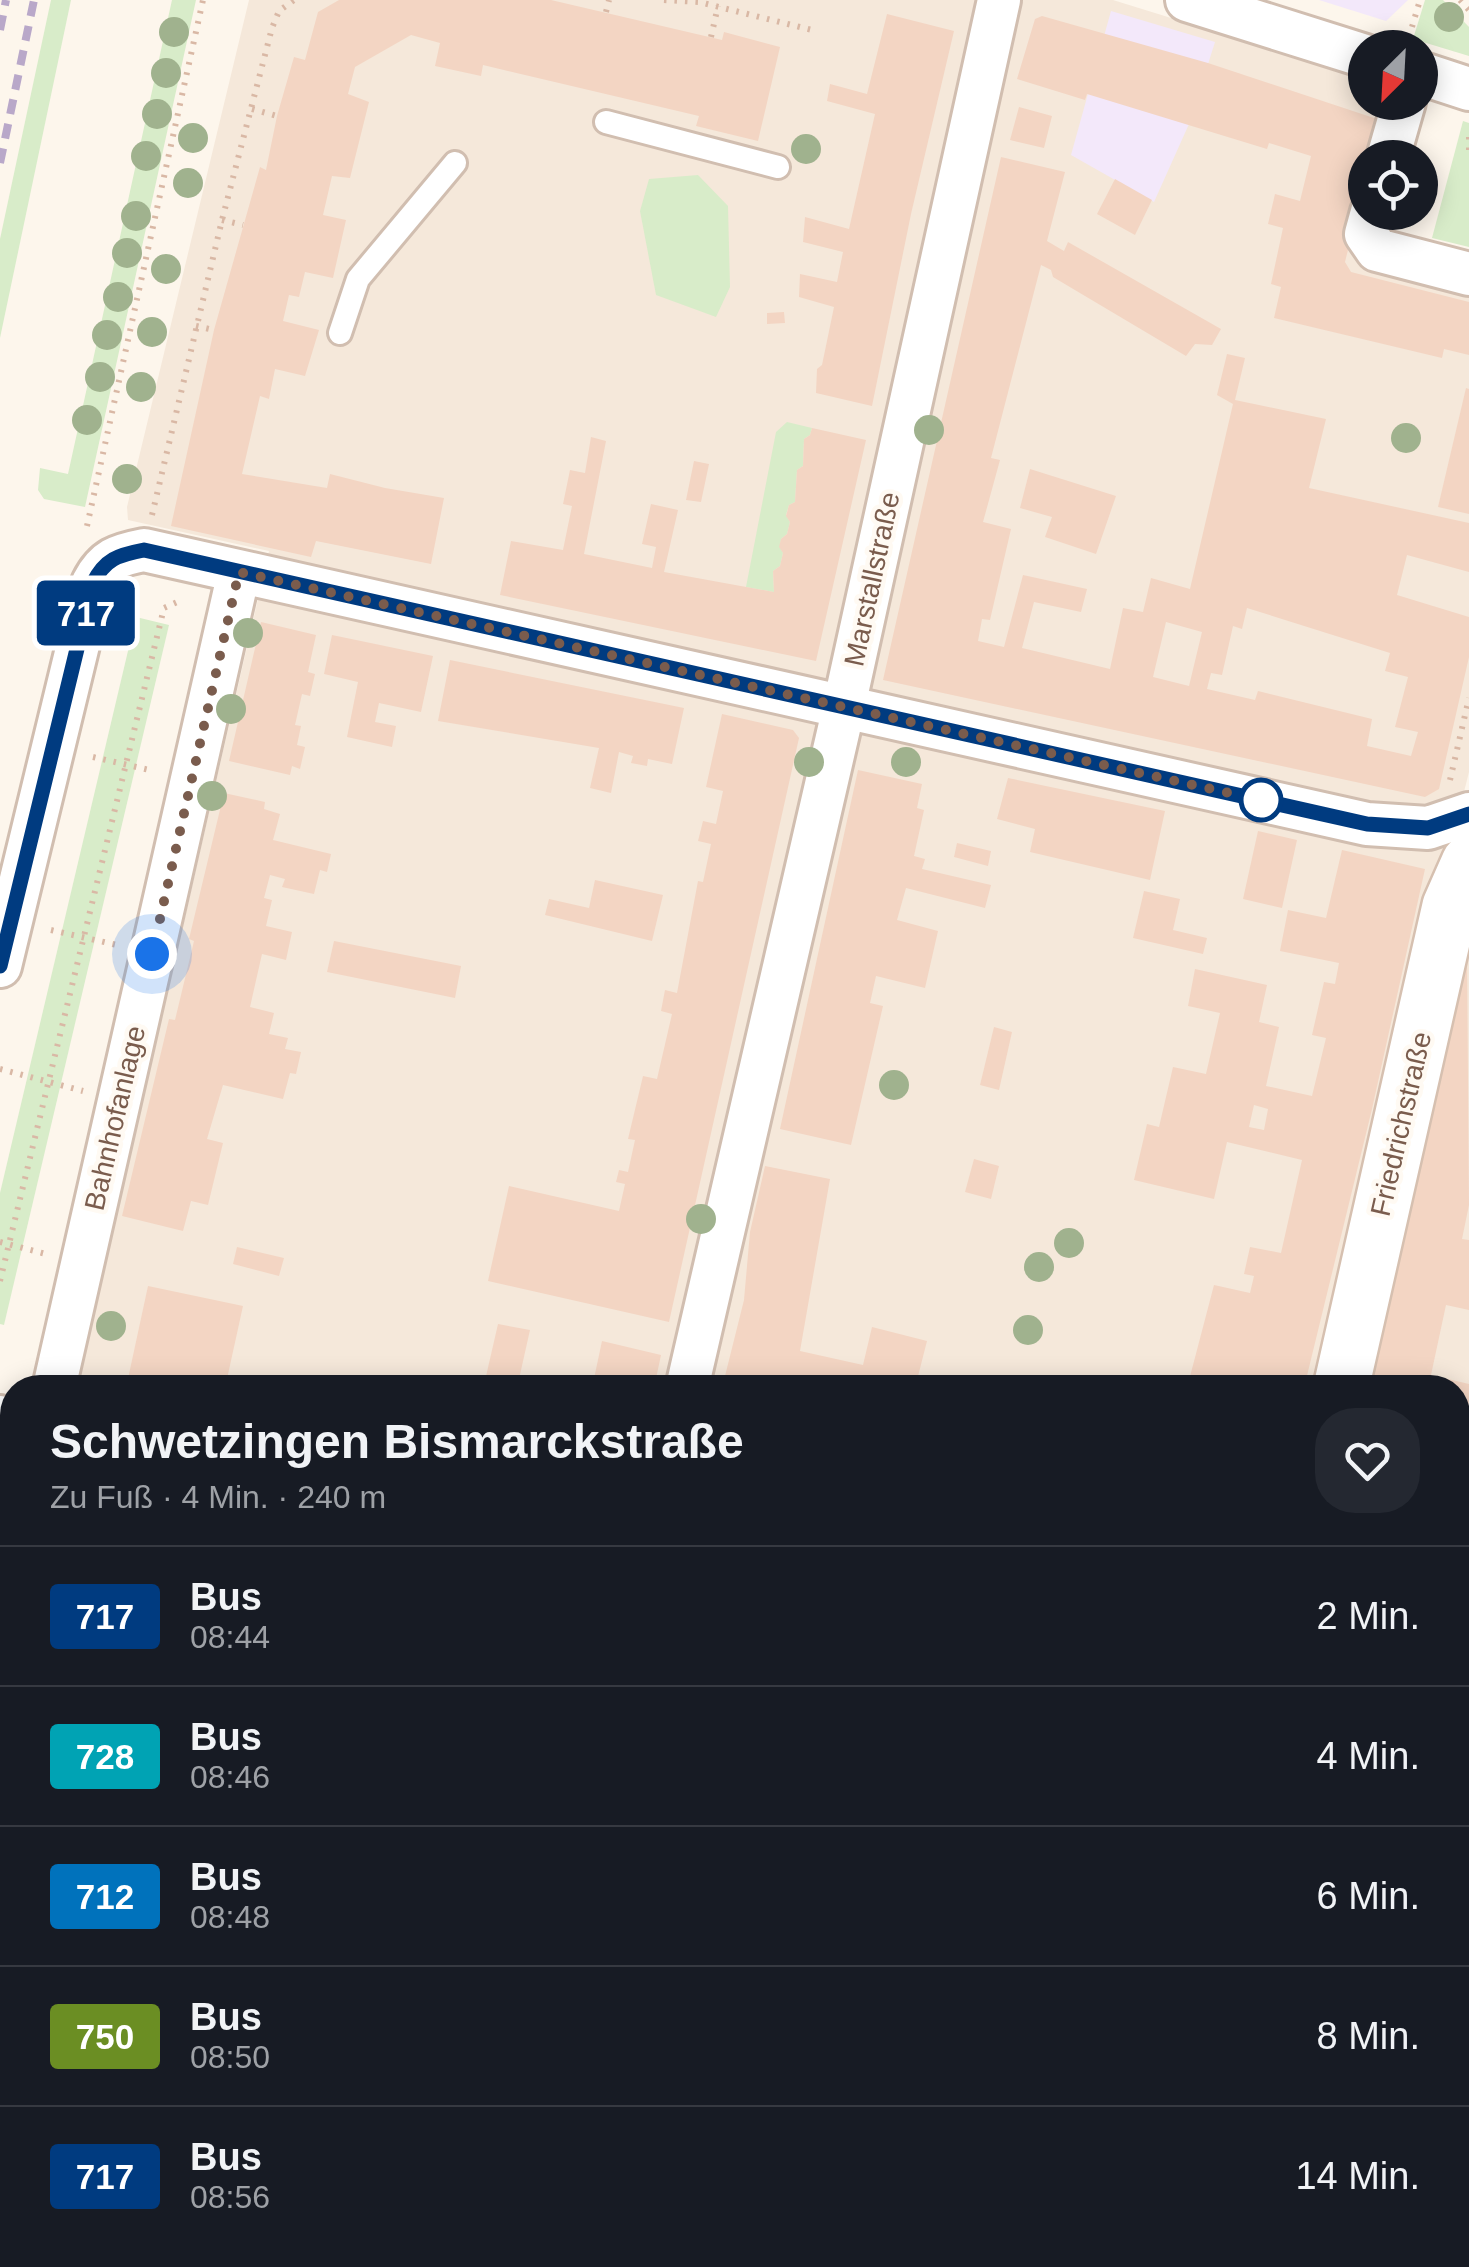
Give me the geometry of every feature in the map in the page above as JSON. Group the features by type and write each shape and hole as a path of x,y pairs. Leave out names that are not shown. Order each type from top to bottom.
{"street":[{"path":"1187,0 1348,51"},
{"name":"Marstallstraße","path":"691,1375 844,706 993,1"},
{"path":"1438,79 1469,89"},
{"path":"1367,230 1376,250 1469,274"},
{"path":"0,966 93,583 106,561 144,550 1367,824 1462,833"},
{"name":"Bahnhofanlage","path":"57,1375 239,572"},
{"name":"Friedrichstraße","path":"1345,1375 1450,906 1462,833"}],"lane":[{"path":"606,122 778,167"},
{"path":"340,333 358,279 456,163"}],"path":[{"path":"85,536 203,0"},
{"path":"144,550 272,28 279,11 294,0"},
{"path":"606,12 609,0"},
{"path":"664,0 718,6 816,30"},
{"path":"1411,30 1420,0"},
{"path":"1460,0 1469,10"},
{"path":"711,37 718,6"},
{"path":"252,109 277,116"},
{"path":"1469,137 1469,150"},
{"path":"222,220 243,225"},
{"path":"196,326 214,330"},
{"path":"0,1281 4,1244 48,1082 164,608 181,603 192,562"},
{"path":"1462,833 1446,794 1469,698"},
{"path":"102,759 136,767"},
{"path":"61,932 95,940"},
{"path":"0,1069 61,1085"},
{"path":"4,1244 22,1248"}],"shaded area":[{"path":"249,0 1113,0 1348,73 1348,120 1386,120 1375,140 1348,140 1348,230 1363,230 1359,256 1469,290 1469,772 1445,867 1469,872 1469,1375 80,1375 269,551 128,520 127,507"},
{"path":"1319,0 1408,0 1386,21"},
{"path":"1111,11 1215,42 1189,124 1154,202 1071,155"}],"green space":[{"path":"51,0 71,0 0,338 0,239"},
{"path":"172,0 196,0 85,507 44,499 38,490 40,468 68,474"},
{"path":"1425,0 1443,0 1469,27 1469,56 1438,47 1438,30 1416,30"},
{"path":"1463,121 1469,123 1469,247 1432,238 1434,230 1438,230 1438,215"},
{"path":"698,175 728,206 730,287 716,317 656,295 640,211 649,179"},
{"path":"787,422 812,428 804,439 795,502 789,505 786,515 790,522 781,539 780,566 773,571 774,592 746,587 776,432"},
{"path":"136,617 169,625 4,1325 0,1324 0,1193"}],"building":[{"path":"339,0 551,0 722,40 724,32 780,47 758,141 696,126 699,116 483,65 481,76 435,66 440,43 411,35 355,67 348,94 369,102 350,178 332,176 323,215 346,220 333,278 305,272 299,297 289,295 283,321 319,330 305,376 275,369 269,399 260,396 242,474 327,488 330,474 444,498 431,564 316,541 311,557 171,526 214,330 260,167 266,170 294,57 305,60 318,12"},
{"path":"887,14 954,31 872,406 816,393 817,369 822,365 834,307 799,297 800,274 837,282 843,252 803,242 805,217 849,229 875,114 827,101 830,84 867,94"},
{"path":"1042,16 1208,63 1348,109 1348,120 1380,120 1375,140 1348,140 1348,230 1353,230 1345,262 1351,272 1469,302 1469,355 1444,349 1442,358 1274,318 1281,287 1271,284 1283,228 1268,224 1275,194 1300,201 1311,156 1269,143 1267,149 1087,94 1085,100 1017,79 1035,19"},
{"path":"1019,107 1052,116 1044,148 1010,140"},
{"path":"1001,157 1065,172 1047,241 1064,251 1068,242 1221,329 1212,345 1195,344 1186,356 1053,277 1051,270 1041,265 991,458 1000,460 983,522 1011,529 990,620 982,619 978,641 1004,647 1023,575 1087,589 1081,612 1034,602 1022,648 1110,669 1123,608 1143,612 1151,578 1190,589 1233,404 1217,395 1227,354 1245,358 1235,400 1326,419 1309,488 1469,523 1469,572 1407,555 1397,595 1469,617 1469,657 1439,789 1425,797 883,680","holes":["1247,608 1390,653 1385,671 1408,677 1395,727 1418,732 1411,756 1367,746 1372,719 1258,691 1255,700 1207,689 1211,673 1222,675 1233,626 1242,629","1166,622 1202,632 1189,686 1153,677"]},
{"path":"1115,179 1152,200 1135,235 1097,214"},
{"path":"784,312 785,323 767,324 767,313"},
{"path":"1466,388 1469,389 1469,514 1438,507"},
{"path":"812,428 866,440 816,661 500,595 511,541 563,550 572,506 563,504 570,470 585,473 591,437 606,441 584,554 652,568 656,547 642,544 651,504 678,510 664,572 774,592 773,571 780,566 783,553 779,547 790,522 786,516 789,505 795,502 804,439"},
{"path":"694,461 709,464 701,502 686,500"},
{"path":"1030,469 1116,496 1096,554 1045,537 1052,517 1020,508"},
{"path":"261,622 316,635 308,672 315,674 310,696 302,694 295,725 301,726 297,745 305,747 300,769 292,766 290,775 229,761"},
{"path":"332,635 433,656 421,712 379,703 375,722 396,726 392,747 347,737 358,682 324,674"},
{"path":"450,660 684,708 672,764 648,759 647,766 631,763 633,756 619,752 611,793 590,788 599,748 438,721"},
{"path":"722,714 793,730 799,738 669,1322 488,1281 509,1186 619,1211 625,1184 616,1182 619,1170 628,1172 635,1140 628,1139 643,1076 657,1079 672,1014 661,1011 665,990 677,993 698,881 703,882 711,844 698,841 703,821 716,824 723,791 706,787"},
{"path":"858,770 922,784 917,808 924,810 914,856 925,859 922,869 991,885 985,908 906,888 897,920 938,931 925,988 876,976 870,1003 883,1006 851,1145 780,1129"},
{"path":"1008,778 1165,811 1150,880 1030,852 1035,829 997,819"},
{"path":"224,793 265,802 264,809 280,814 273,840 331,854 327,872 320,870 314,894 282,887 285,879 270,875 264,898 272,900 266,926 292,932 286,960 262,954 250,1007 274,1013 269,1034 288,1038 285,1049 301,1052 296,1074 290,1073 283,1099 223,1085 207,1139 223,1143 208,1205 191,1201 183,1231 122,1216 169,1019 175,1020 194,941 189,939"},
{"path":"1258,831 1297,840 1282,908 1243,899"},
{"path":"957,843 991,851 988,866 954,857"},
{"path":"1342,850 1425,869 1307,1375 1190,1375 1214,1285 1250,1293 1254,1276 1244,1274 1250,1247 1281,1253 1302,1160 1227,1142 1214,1199 1134,1180 1147,1124 1159,1127 1173,1067 1206,1074 1220,1013 1188,1006 1195,969 1267,985 1259,1022 1279,1027 1266,1086 1312,1096 1326,1038 1312,1035 1324,982 1335,984 1339,963 1280,951 1288,910 1326,918","holes":["1254,1105 1268,1109 1264,1130 1249,1127"]},
{"path":"595,880 663,895 652,941 545,915 549,899 589,908"},
{"path":"1144,891 1180,899 1173,930 1207,938 1203,954 1133,938"},
{"path":"334,941 461,966 455,998 327,972"},
{"path":"1467,950 1469,1205 1462,1239 1469,1240 1469,1310 1446,1305 1431,1375 1372,1375"},
{"path":"994,1027 1012,1032 999,1090 980,1085"},
{"path":"974,1159 999,1166 991,1199 965,1192"},
{"path":"765,1166 830,1179 800,1351 863,1365 872,1327 927,1341 918,1375 725,1375 744,1300 750,1232"},
{"path":"237,1247 284,1258 279,1276 233,1264"},
{"path":"148,1286 243,1306 228,1375 129,1375"},
{"path":"498,1324 530,1330 520,1375 486,1375"},
{"path":"602,1341 661,1355 657,1375 595,1375"}],"railway":[{"path":"0,30 6,0"},
{"path":"0,163 34,0"}],"bus line":[{"name":"717","path":"0,966 93,583 106,561 144,550 1367,824 1428,828 1469,814"}],"route":[{"path":"152,954 239,572 1265,801 1261,800"}]}
